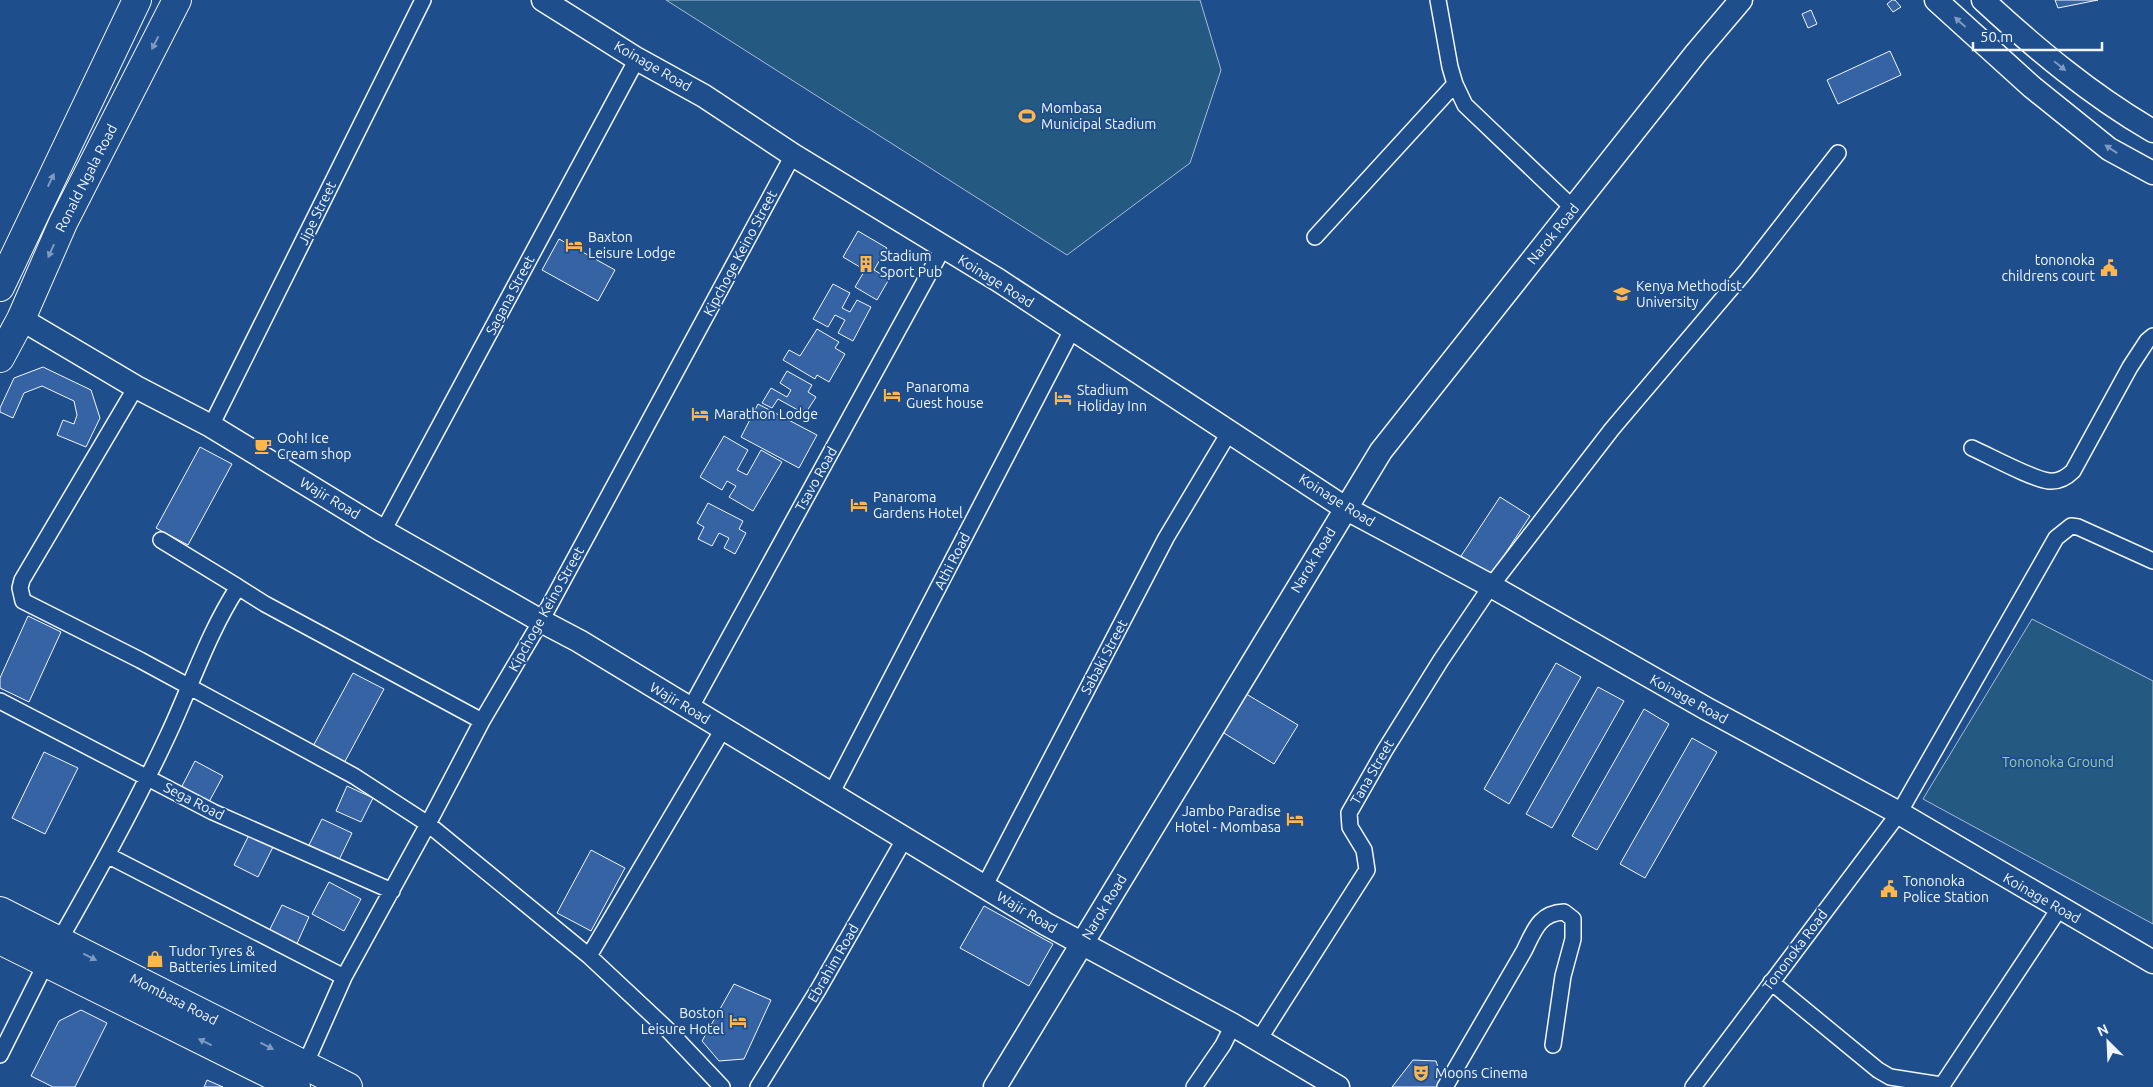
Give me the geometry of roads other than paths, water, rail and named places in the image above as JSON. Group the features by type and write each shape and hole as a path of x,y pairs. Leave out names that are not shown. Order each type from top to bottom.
{"highway":[{"path":"0,287 137,0"},
{"name":"Ronald Ngala Road","path":"0,358 21,319 63,223 177,0"},
{"name":"Mombasa Road","path":"0,911 52,952 238,1045 289,1079 337,1084"},
{"name":"Mombasa Road","path":"0,940 52,952"}],"street":[{"name":"Jipe Street","path":"211,426 423,0"},
{"path":"1438,0 1455,84 1465,105 1574,209"},
{"name":"Narok Road","path":"995,1087 1381,451 1696,53 1741,0"},
{"path":"1936,0 2032,88 2109,149 2153,173"},
{"path":"1983,0 2023,37 2068,73 2101,98 2153,131"},
{"name":"Koinage Road","path":"552,2 637,59 704,96 793,155 1073,328 1144,378 1230,431 1345,508 1491,586 1699,704 1899,813 2153,962"},
{"name":"Sagana Street","path":"383,530 637,59"},
{"path":"1315,237 1455,84"},
{"name":"Tana Street","path":"1258,1041 1367,870 1364,850 1350,827 1348,819 1352,805 1441,660 1491,586 1612,429 1746,271 1838,153"},
{"name":"Kipchoge Keino Street","path":"289,1079 392,891 482,720 540,621 793,155"},
{"name":"Tsavo Road","path":"690,709 943,248"},
{"name":"Wajir Road","path":"21,319 136,387 211,426 383,530 540,621 579,641 1081,944 1233,1025 1338,1087"},
{"name":"Athi Road","path":"831,794 1073,328"},
{"path":"1972,448 2040,479 2055,481 2068,477 2130,367 2153,336"},
{"path":"136,387 22,580 20,596 23,601 190,687 354,776 428,824 589,956 668,1030 722,1087"},
{"name":"Sabaki Street","path":"984,887 1166,538 1230,431"},
{"name":"Tononoka Road","path":"1693,1087 1899,813 2056,538 2071,526 2078,527 2153,561"},
{"path":"161,540 265,604 482,720"},
{"path":"0,1054 52,952 108,856 148,778 215,627 238,587"},
{"name":"Sega Road","path":"0,701 213,812 392,891"},
{"path":"589,956 723,729"},
{"name":"Ebrahim Road","path":"758,1087 818,990 905,838"},
{"path":"108,856 344,977"},
{"path":"1771,982 1878,1070 1890,1077 1941,1086 2059,908"},
{"path":"1445,1087 1524,951 1533,931 1544,918 1553,912 1564,912 1573,920 1573,939 1562,984 1553,1045"},
{"path":"1194,1087 1223,1045 1233,1025"}],"place":[{"name":"Mombasa Municipal Stadium","path":"1027,116"},
{"name":"Baxton Leisure Lodge","path":"574,245"},
{"name":"Stadium Sport Pub","path":"866,264"},
{"name":"tononoka childrens court","path":"2109,268"},
{"name":"Kenya Methodist University","path":"1622,294"},
{"name":"Panaroma Guest house","path":"892,395"},
{"name":"Stadium Holiday Inn","path":"1063,398"},
{"name":"Marathon Lodge","path":"700,414"},
{"name":"Ooh! Ice Cream shop","path":"263,446"},
{"name":"Panaroma Gardens Hotel","path":"859,505"},
{"name":"Jambo Paradise Hotel - Mombasa","path":"1295,819"},
{"name":"Tononoka Police Station","path":"1889,889"},
{"name":"Tudor Tyres & Batteries Limited","path":"155,959"},
{"name":"Boston Leisure Hotel","path":"738,1021"},
{"name":"Moons Cinema","path":"1421,1073"}],"park label":[{"name":"Tononoka Ground","path":"2058,762"}]}
